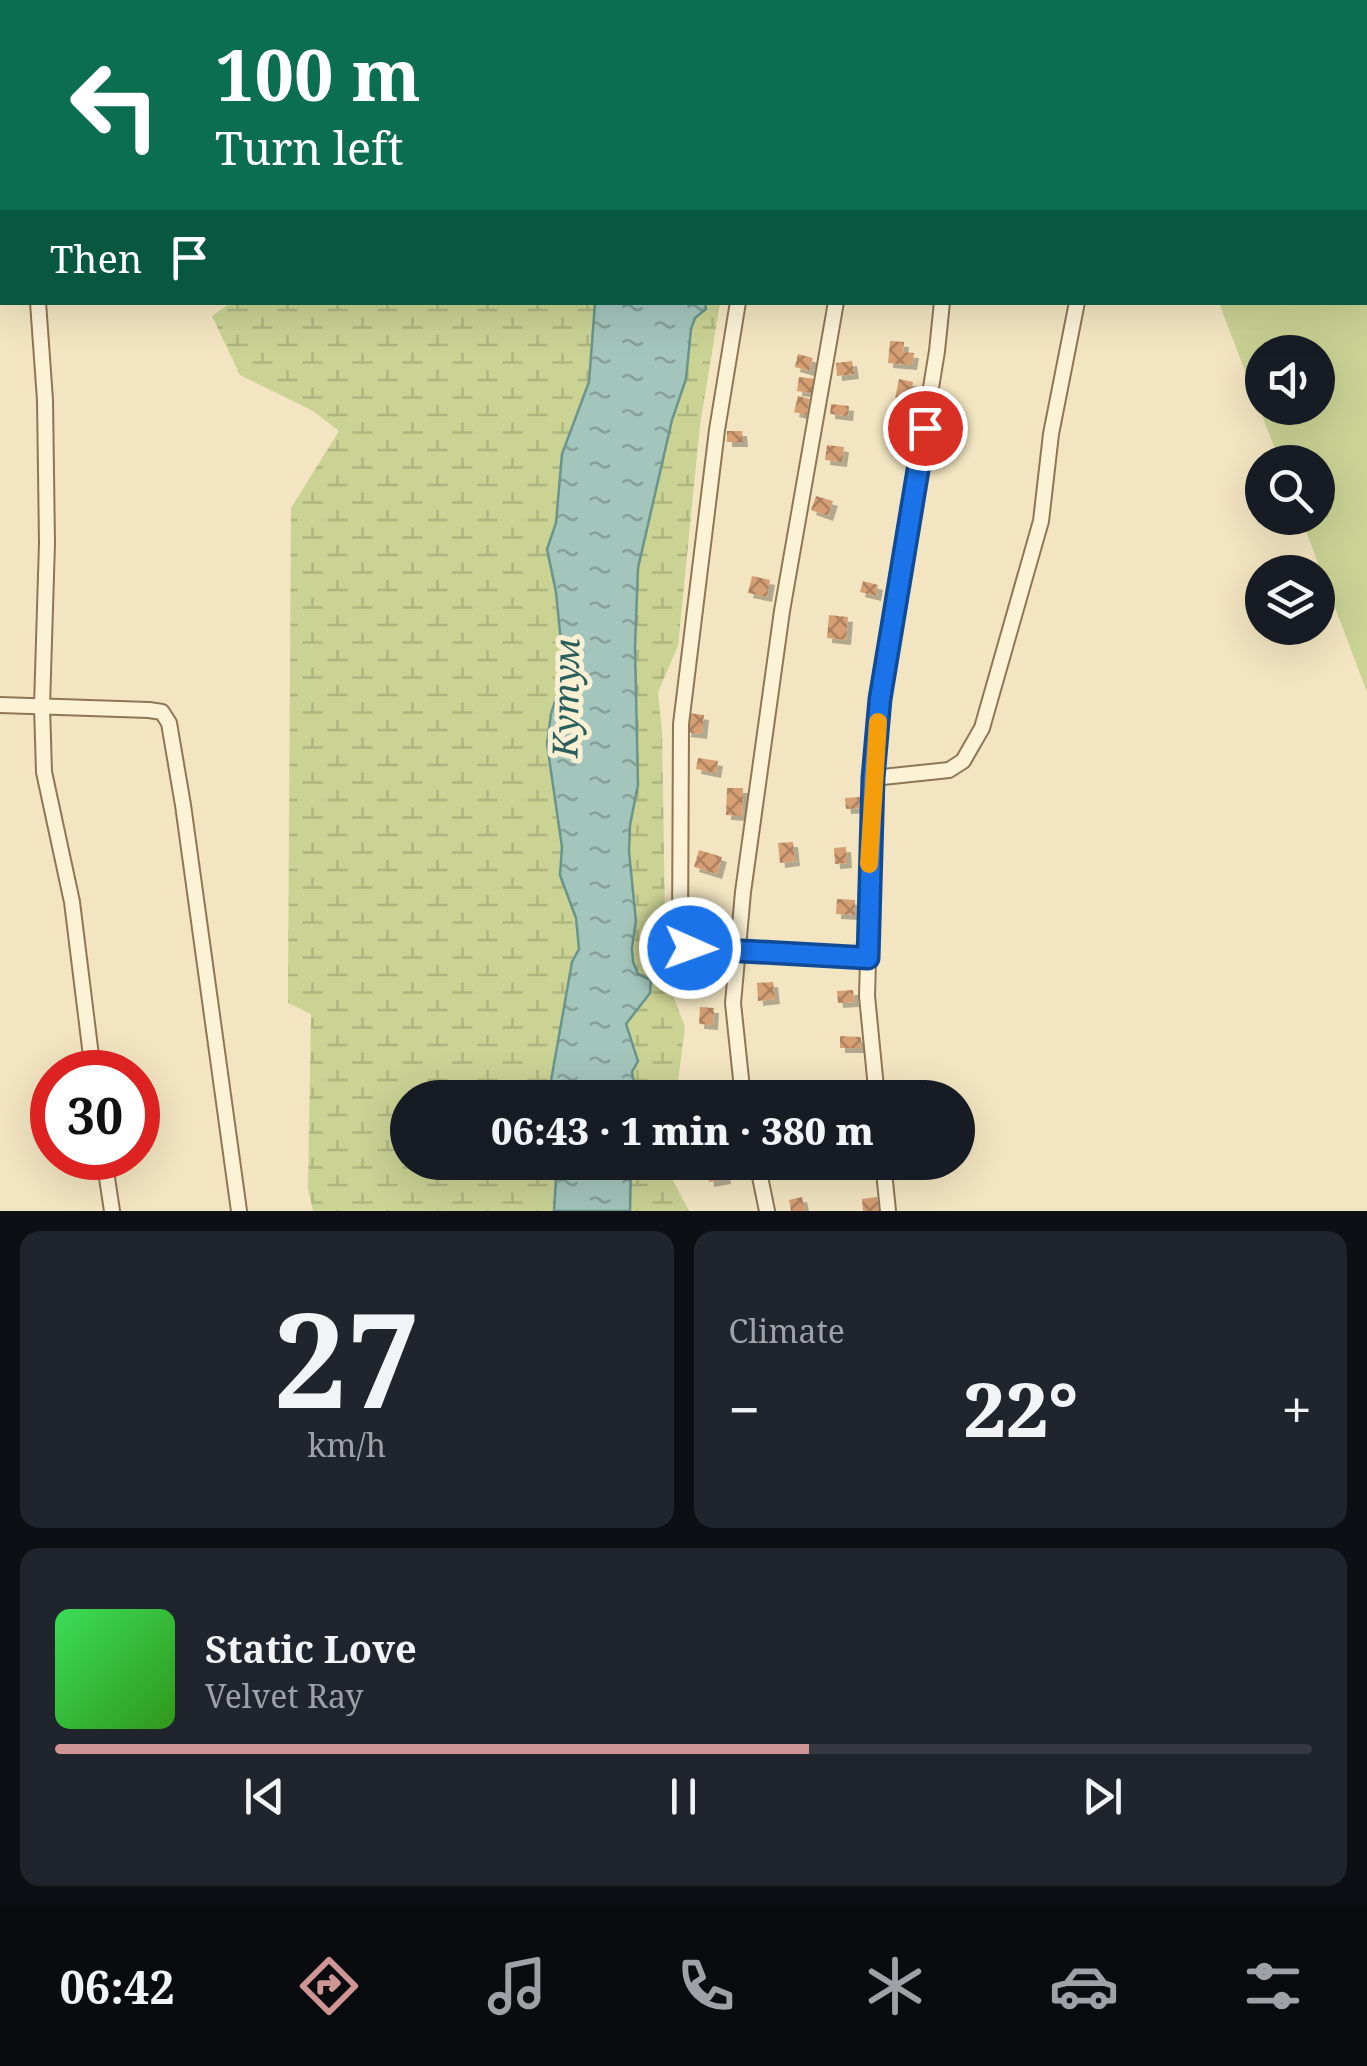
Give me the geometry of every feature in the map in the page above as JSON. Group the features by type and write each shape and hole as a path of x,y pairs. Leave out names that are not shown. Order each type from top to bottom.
{"street":[{"path":"38,305 45,400 47,543 44,772 72,902 90,1050"},
{"path":"738,305 717,430 681,724 680,938 683,946 690,948 868,958"},
{"path":"741,1080 733,1003 743,892 782,611 835,305"},
{"path":"875,1080 867,996 873,778 880,699 942,305"},
{"path":"873,778 949,770 963,761 982,728 1042,521 1051,434 1076,305"},
{"path":"0,705 149,710 162,712 169,723 184,805 239,1211"},
{"path":"107,1180 112,1211"},
{"path":"761,1180 767,1211"},
{"path":"885,1180 888,1211"}],"green space":[{"path":"228,305 595,305 589,382 562,454 556,523 547,549 556,592 564,673 551,714 547,744 562,847 560,875 576,918 579,949 572,962 551,1080 390,1080 390,1180 556,1180 554,1211 313,1211 308,1189 311,1014 288,1003 291,508 339,431 313,411 240,375 212,316"},
{"path":"705,305 720,305 700,425 678,646 658,692 666,977 685,1027 678,1080 634,1080 636,1048 628,1037 626,1024 650,993 633,962 636,921 629,852 638,785 638,568 672,420 686,379 695,318 706,309"},
{"path":"1220,305 1367,305 1367,692 1335,608 1335,555 1315,555 1307,535 1335,535 1335,445 1273,445 1266,425 1335,425 1335,335 1245,335 1245,371"},
{"path":"631,1180 673,1180 689,1211 630,1211"}],"water":[{"name":"Кутум","path":"595,305 705,305 691,329 686,379 672,420 638,568 638,785 629,852 636,921 632,948 638,974 651,980 650,993 626,1024 638,1061 632,1072 634,1080 551,1080 572,962 579,949 576,918 560,875 562,847 547,744 551,714 564,673 556,592 547,549 556,523 562,454 589,382"},
{"path":"556,1180 631,1180 630,1211 554,1211"}],"building":[{"path":"890,341 904,342 903,352 914,353 912,365 888,363"},
{"path":"798,354 813,358 809,371 795,367"},
{"path":"852,361 854,374 837,376 836,363"},
{"path":"799,377 815,379 813,393 797,391"},
{"path":"899,379 913,382 910,401 895,399"},
{"path":"798,396 810,399 806,415 794,412"},
{"path":"831,404 849,406 848,416 830,414"},
{"path":"887,417 906,418 905,431 886,430"},
{"path":"727,431 742,431 743,442 727,442"},
{"path":"827,445 844,447 842,462 825,460"},
{"path":"816,496 833,501 828,516 811,510"},
{"path":"752,576 770,580 767,597 748,593"},
{"path":"863,581 878,585 876,596 860,592"},
{"path":"829,615 848,617 846,640 827,638"},
{"path":"688,713 704,715 702,734 686,732"},
{"path":"698,758 718,761 716,773 696,769"},
{"path":"727,788 743,788 742,816 726,815"},
{"path":"861,797 862,808 846,809 845,798"},
{"path":"793,842 795,861 780,863 778,843"},
{"path":"846,847 847,863 835,864 834,848"},
{"path":"699,850 722,857 717,874 694,867"},
{"path":"837,899 855,900 855,915 836,914"},
{"path":"715,957 716,970 700,972 699,959"},
{"path":"773,982 775,999 758,1001 757,983"},
{"path":"853,990 854,1002 838,1003 837,991"},
{"path":"700,1007 714,1008 713,1025 699,1024"},
{"path":"840,1036 861,1037 861,1048 840,1048"},
{"path":"802,1197 805,1211 791,1211 789,1200"},
{"path":"877,1197 879,1211 863,1211 862,1199"}],"slow traffic":[{"path":"869,864 878,722"}],"route":[{"path":"690,948 868,958 868,879 880,699 925,428"}]}
